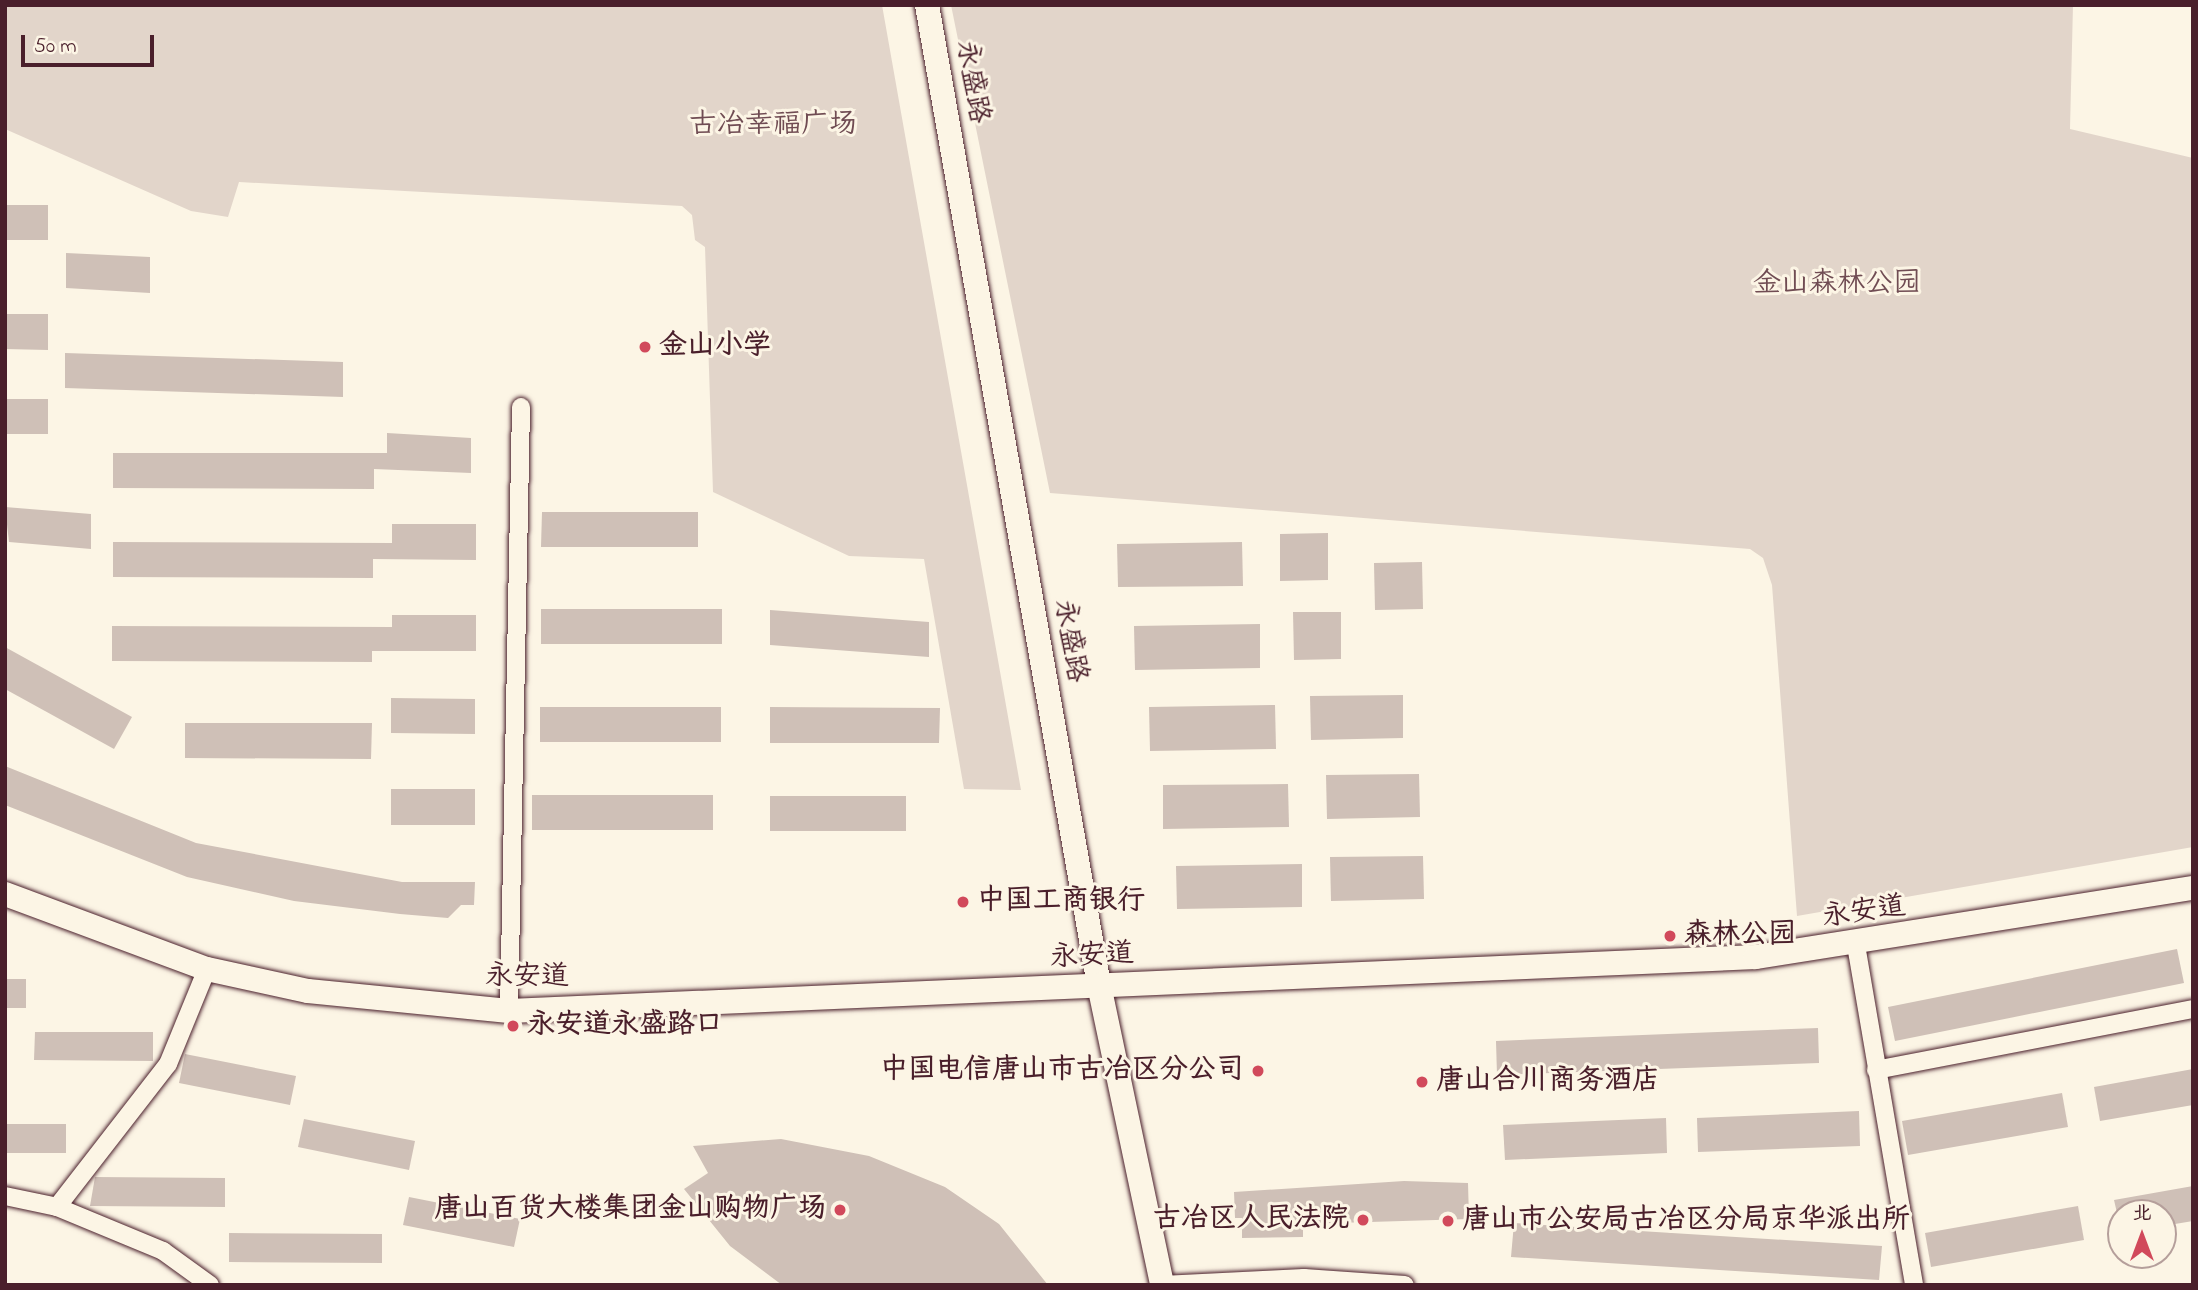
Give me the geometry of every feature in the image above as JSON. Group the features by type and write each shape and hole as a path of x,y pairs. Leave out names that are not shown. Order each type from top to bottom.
{"main road":[{"name":"永盛路","path":"912,5 1146,1285"},
{"name":"永盛路","path":"927,5 1092,987 1162,1285"},
{"name":"永安道","path":"5,894 207,969 309,991 509,1010 1756,957 1856,946 2193,888"}],"street":[{"path":"509,1010 521,407"},
{"path":"1856,946 1914,1285"},
{"path":"57,1207 168,1064 207,969"},
{"path":"1876,1070 2193,1009"},
{"path":"5,1196 57,1207 163,1251 210,1285"},
{"path":"1162,1285 1304,1278 1405,1285"}],"green space":[{"name":"古冶幸福广场","path":"5,5 882,5 1021,790 964,789 924,559 849,556 713,492 705,247 695,240 692,215 682,206 239,182 228,217 191,211 5,129"},
{"name":"金山森林公园","path":"951,5 2073,5 2070,129 2193,158 2193,847 1797,916 1772,585 1763,558 1750,549 1050,493"}],"building":[{"path":"5,205 48,205 48,240 6,240"},
{"path":"66,253 150,257 150,293 66,288"},
{"path":"5,314 48,314 48,350 5,349"},
{"path":"65,353 343,362 343,397 65,388"},
{"path":"5,399 48,399 48,434 5,434"},
{"path":"387,433 471,438 471,473 374,469 374,489 113,488 113,453 387,453"},
{"path":"5,507 91,514 91,549 9,542"},
{"path":"542,512 698,512 698,547 541,547"},
{"path":"392,524 476,524 476,560 373,559 373,578 113,577 113,542 392,543"},
{"path":"1328,533 1328,580 1280,581 1280,534"},
{"path":"1242,542 1243,586 1118,587 1117,544"},
{"path":"1422,562 1423,609 1375,610 1374,563"},
{"path":"541,609 722,609 722,644 541,644"},
{"path":"770,610 929,622 929,657 770,645"},
{"path":"1293,612 1341,612 1341,659 1294,660"},
{"path":"392,615 476,615 476,651 372,651 372,662 112,661 112,626 392,627"},
{"path":"1260,624 1260,668 1135,670 1134,626"},
{"path":"5,647 132,717 114,749 5,689"},
{"path":"1403,695 1403,738 1311,740 1310,696"},
{"path":"391,698 475,699 475,734 391,733"},
{"path":"1275,705 1276,749 1150,751 1149,707"},
{"path":"540,707 721,707 721,742 540,742"},
{"path":"770,707 940,708 939,743 770,743"},
{"path":"185,723 372,723 371,759 185,758"},
{"path":"5,766 196,843 402,882 475,882 474,905 461,905 448,918 400,914 294,901 187,877 5,805"},
{"path":"1419,774 1420,817 1327,819 1326,775"},
{"path":"1288,784 1289,827 1163,829 1163,785"},
{"path":"391,789 475,789 475,825 391,825"},
{"path":"532,795 713,795 713,830 532,830"},
{"path":"770,796 906,796 906,831 770,831"},
{"path":"1423,856 1424,899 1331,901 1330,857"},
{"path":"1302,864 1302,907 1177,909 1176,866"},
{"path":"2177,949 2184,983 1895,1041 1888,1007"},
{"path":"5,979 26,979 26,1008 5,1008"},
{"path":"1818,1028 1819,1063 1497,1075 1496,1041"},
{"path":"35,1032 153,1032 153,1061 34,1060"},
{"path":"185,1054 296,1076 290,1105 179,1083"},
{"path":"2193,1069 2193,1105 2100,1121 2094,1087"},
{"path":"2062,1093 2068,1127 1908,1155 1902,1121"},
{"path":"1859,1111 1860,1146 1698,1152 1697,1118"},
{"path":"1666,1118 1667,1153 1505,1160 1503,1125"},
{"path":"304,1119 415,1141 409,1170 298,1147"},
{"path":"5,1124 66,1124 66,1153 5,1153"},
{"name":"唐山百货大楼集团金山购物广场","path":"781,1139 869,1156 945,1187 999,1224 1048,1285 782,1285 730,1246 684,1189 708,1173 693,1146"},
{"path":"95,1177 225,1178 225,1207 90,1206"},
{"path":"1404,1181 1468,1183 1469,1219 1303,1224 1303,1237 1242,1238 1242,1218 1235,1218 1234,1192"},
{"path":"2193,1186 2193,1221 2177,1224 2177,1199 2120,1199"},
{"path":"409,1197 520,1219 514,1247 403,1225"},
{"path":"2078,1206 2084,1240 1931,1267 1925,1233"},
{"path":"1514,1223 1882,1246 1879,1280 1511,1257"},
{"path":"229,1233 382,1234 382,1263 229,1262"}],"place":[{"name":"金山小学","path":"645,347"},
{"name":"中国工商银行","path":"963,902"},
{"name":"森林公园","path":"1670,936"},
{"name":"永安道永盛路口","path":"513,1026"},
{"name":"中国电信唐山市古冶区分公司","path":"1258,1071"},
{"name":"唐山合川商务酒店","path":"1422,1082"},
{"name":"唐山百货大楼集团金山购物广场","path":"840,1210"},
{"name":"古冶区人民法院","path":"1363,1220"},
{"name":"唐山市公安局古冶区分局京华派出所","path":"1448,1221"}]}
